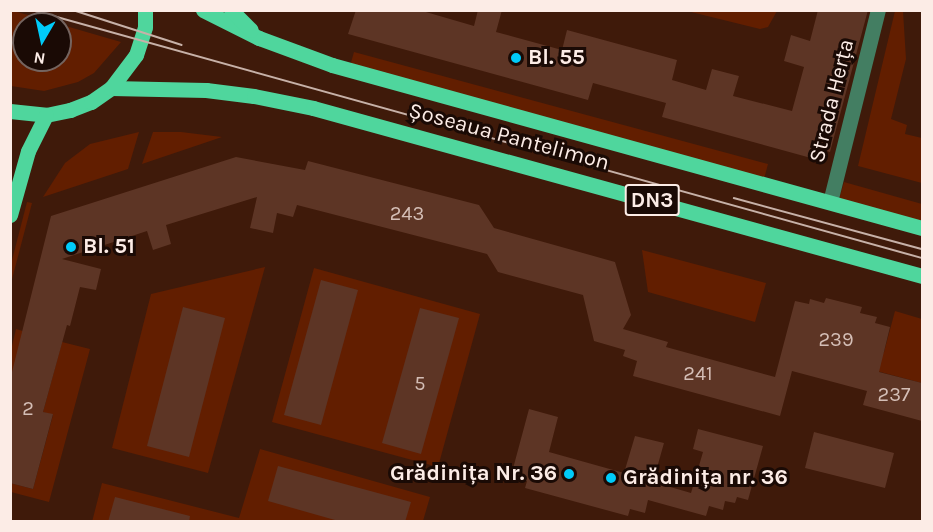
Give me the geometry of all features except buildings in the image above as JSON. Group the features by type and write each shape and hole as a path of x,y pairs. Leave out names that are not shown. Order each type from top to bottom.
{"main road":[{"path":"10,111 46,115 70,110 91,102 111,88 126,73 136,55 145,27 146,10"},
{"name":"Șoseaua Pantelimon","path":"203,10 259,38 332,65 922,228"},
{"path":"231,10 259,38"},
{"name":"Șoseaua Pantelimon","path":"111,88 206,90 254,96 313,108 922,276"},
{"path":"10,215 28,151 46,115"}],"street":[{"name":"Strada Herța","path":"830,202 878,10"}],"shaded area":[{"path":"11,10 18,12 12,12 12,72 72,72 72,28 121,42 94,73 78,82 44,91 11,86"},
{"path":"687,11 777,11 768,27 760,29"},
{"path":"895,11 903,11 906,59 891,119 907,125 905,134 922,138 922,183 858,166"},
{"path":"354,52 768,164 764,179 350,66"},
{"path":"139,132 128,169 43,197 65,163 90,144"},
{"path":"153,132 181,132 222,137 142,164"},
{"path":"844,182 922,204 922,222 839,199"},
{"path":"27,202 32,203 11,283 11,264"},
{"path":"642,250 766,283 755,322 648,292"},
{"path":"265,267 208,473 112,448 151,294"},
{"path":"314,268 480,314 438,467 272,422"},
{"path":"895,311 922,319 922,383 873,370 884,352"},
{"path":"16,329 29,333 11,380 11,350"},
{"path":"62,342 90,349 49,502 11,492 10,483 33,489 53,415 43,412"},
{"path":"260,449 430,497 423,521 92,522 102,483 239,518"}],"tram line":[{"path":"32,10 922,258"},
{"path":"73,10 182,45"},
{"path":"734,198 922,249"}],"place":[{"name":"Bl. 55","path":"516,58"},
{"name":"Bl. 51","path":"71,247"},
{"name":"Grădinița Nr. 36","path":"569,474"},
{"name":"Grădinița nr. 36","path":"611,478"}]}
